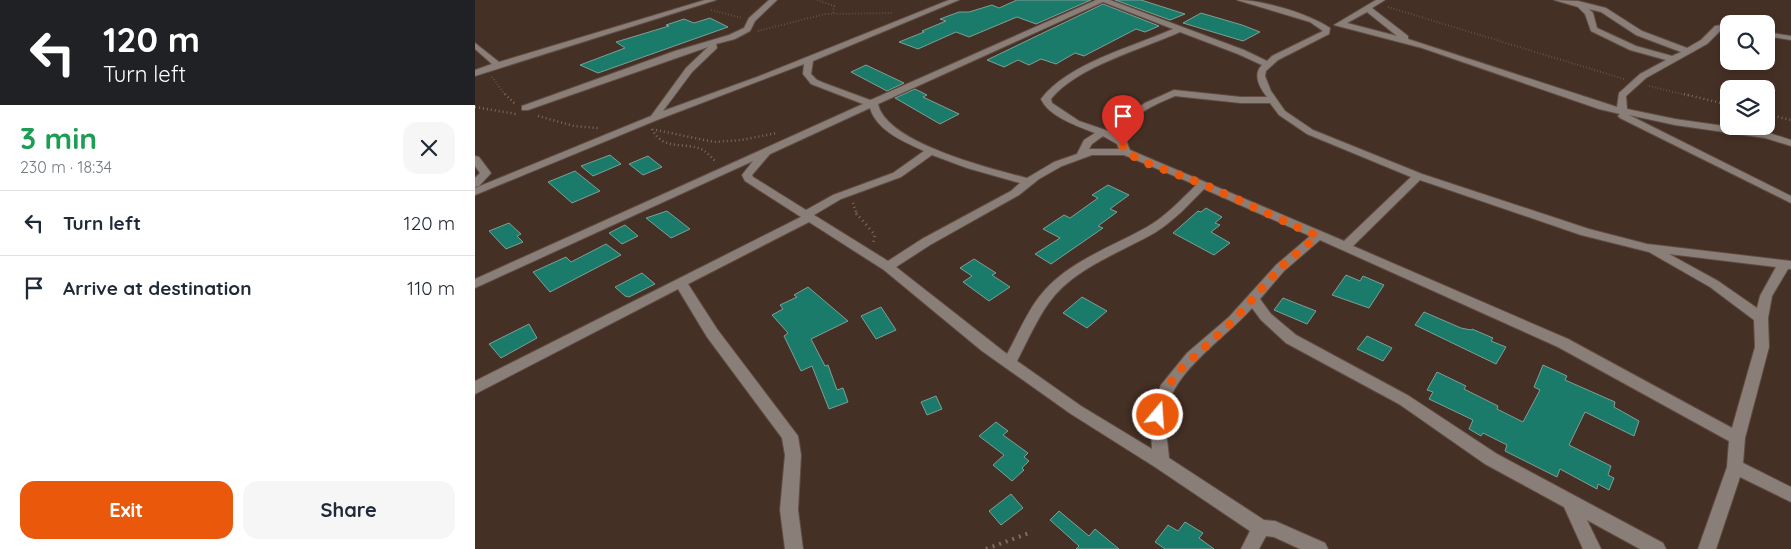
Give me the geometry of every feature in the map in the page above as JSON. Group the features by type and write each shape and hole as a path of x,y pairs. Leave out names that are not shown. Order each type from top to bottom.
{"street":[{"path":"475,75 498,65 712,0"},
{"path":"529,110 678,53 740,34 773,0"},
{"path":"475,192 654,118 955,0"},
{"path":"475,284 1102,0 1178,30 1235,49 1267,64"},
{"path":"1241,0 1313,20 1327,30"},
{"path":"1558,0 1603,10 1639,33 1687,51"},
{"path":"1378,2 1267,64 1261,76 1282,113 1310,132 1418,176 1585,232 1647,248 1787,265 1766,296 1761,318 1762,347 1737,438 1735,467 1707,549"},
{"path":"1578,3 1589,13 1594,29 1633,48 1673,59"},
{"path":"1368,9 1408,41"},
{"path":"1339,25 1353,26 1408,41 1602,107 1720,128"},
{"path":"1624,112 1621,106 1622,96 1636,83 1704,42 1717,28 1720,28"},
{"path":"1178,30 1090,68 1055,87 1045,99 1054,109 1076,123 1102,132 1144,162 1203,184 1317,236 1563,343 1737,438"},
{"path":"1775,35 1791,38"},
{"path":"654,118 696,60 724,40"},
{"path":"475,45 498,65"},
{"path":"809,58 807,74 814,82 871,103 880,120 931,151 974,167 1028,182"},
{"path":"1123,147 1122,127 1126,120 1149,105 1174,93 1241,100 1273,100"},
{"path":"1602,107 1791,200"},
{"path":"1082,154 1088,142 1102,132"},
{"path":"1766,135 1791,136"},
{"path":"1766,135 1791,143"},
{"path":"888,267 926,242 1015,193 1028,182 1051,168 1082,154 1123,147"},
{"path":"475,388 807,216 837,197 863,189 909,168 931,151"},
{"path":"765,154 750,169 747,175 749,179 888,267 1009,363 1119,438 1161,462 1261,528 1275,529 1319,549"},
{"path":"475,158 486,173 475,184"},
{"path":"1345,247 1418,176"},
{"path":"1009,363 1044,300 1065,280 1091,260 1152,229 1172,215 1203,184"},
{"path":"1161,462 1158,415 1166,389 1192,357 1217,337 1280,268 1317,236"},
{"path":"1647,248 1714,284 1761,318"},
{"path":"680,282 712,333 790,436 793,454 789,510 793,549"},
{"path":"1252,299 1266,318 1291,339 1378,384 1491,459 1657,549"},
{"path":"1735,467 1791,495"},
{"path":"1571,504 1592,549"},
{"path":"1250,549 1261,528"}],"path":[{"path":"817,0 834,6 833,14"},
{"path":"1378,2 1636,83 1720,103"},
{"path":"740,34 833,14 849,16 894,12"},
{"path":"487,69 501,87 503,94 545,119 574,126 602,128"},
{"path":"475,107 506,114 529,110"},
{"path":"1775,116 1791,120"},
{"path":"639,124 652,129 714,142 741,140 775,133 805,134"},
{"path":"652,129 653,133 672,146 701,149 729,170"},
{"path":"863,189 852,205 856,214 875,235 871,256"},
{"path":"986,549 1032,532"}],"building":[{"path":"1017,0 1091,0 1036,24 1017,17 969,37 956,32 918,49 899,42 946,21 940,19 959,12 969,12 992,5 999,8"},
{"path":"1115,0 1141,0 1185,14 1170,20"},
{"path":"1103,4 1159,26 1145,32 1136,29 1084,56 1075,53 1056,64 1041,59 1029,65 1018,60 1004,67 987,60"},
{"path":"1201,13 1260,32 1243,41 1183,23"},
{"path":"710,18 728,27 598,73 580,65 625,48 616,42 669,26 666,25 684,19 694,23"},
{"path":"866,65 904,83 887,91 851,72"},
{"path":"915,89 927,95 923,97 959,114 940,124 895,98"},
{"path":"610,155 621,164 593,176 581,166"},
{"path":"648,156 662,167 643,175 629,164"},
{"path":"575,171 600,191 572,203 548,182"},
{"path":"1108,185 1129,195 1110,209 1117,212 1098,226 1103,228 1051,264 1035,254 1060,238 1043,229 1064,215 1070,218 1098,198 1092,195"},
{"path":"1206,208 1222,217 1215,223 1220,225 1211,232 1230,243 1214,255 1173,233 1198,211 1201,212"},
{"path":"667,211 690,229 671,238 646,218"},
{"path":"509,223 521,234 517,236 523,242 506,249 489,231"},
{"path":"625,225 638,236 622,244 609,233"},
{"path":"606,244 621,255 550,292 533,272 566,257 571,262"},
{"path":"974,259 996,273 992,275 1010,287 989,301 963,282 972,276 960,268"},
{"path":"642,273 655,284 629,297 625,296 615,287"},
{"path":"1346,275 1360,281 1363,276 1384,285 1369,308 1332,295"},
{"path":"808,287 848,321 811,339 825,366 828,365 837,390 843,388 848,402 829,409 812,366 801,371 784,336 788,333 772,315 783,309 780,305 797,297 794,295"},
{"path":"1082,297 1107,311 1087,328 1063,313"},
{"path":"1283,298 1316,311 1307,324 1274,310"},
{"path":"881,307 896,330 876,339 861,316"},
{"path":"1424,312 1461,328 1472,329 1493,338 1491,341 1506,347 1496,364 1415,325"},
{"path":"529,324 537,338 501,358 489,344"},
{"path":"1367,336 1392,348 1383,361 1357,349"},
{"path":"1543,365 1567,376 1565,380 1615,402 1614,407 1639,421 1634,436 1585,412 1569,445 1611,466 1608,475 1614,478 1609,490 1598,484 1597,489 1560,469 1557,477 1505,451 1507,445 1483,433 1481,436 1469,429 1473,420 1429,399 1433,392 1427,390 1437,372 1466,386 1464,389 1498,406 1497,409 1523,422 1540,390 1534,387"},
{"path":"936,396 942,409 927,415 921,402"},
{"path":"996,422 1008,431 1003,435 1028,453 1024,457 1029,461 1022,468 1024,470 1012,481 993,465 1004,455 979,436"},
{"path":"1011,494 1023,508 1001,525 989,511"},
{"path":"1059,511 1089,536 1095,529 1119,549 1076,549 1079,546 1050,520"},
{"path":"1185,522 1203,533 1199,538 1214,549 1165,549 1155,542 1168,525 1178,531"}],"route":[{"path":"1123,146 1126,152 1135,158 1203,184 1317,236 1280,268 1234,320 1179,371 1166,389 1158,415"}]}
